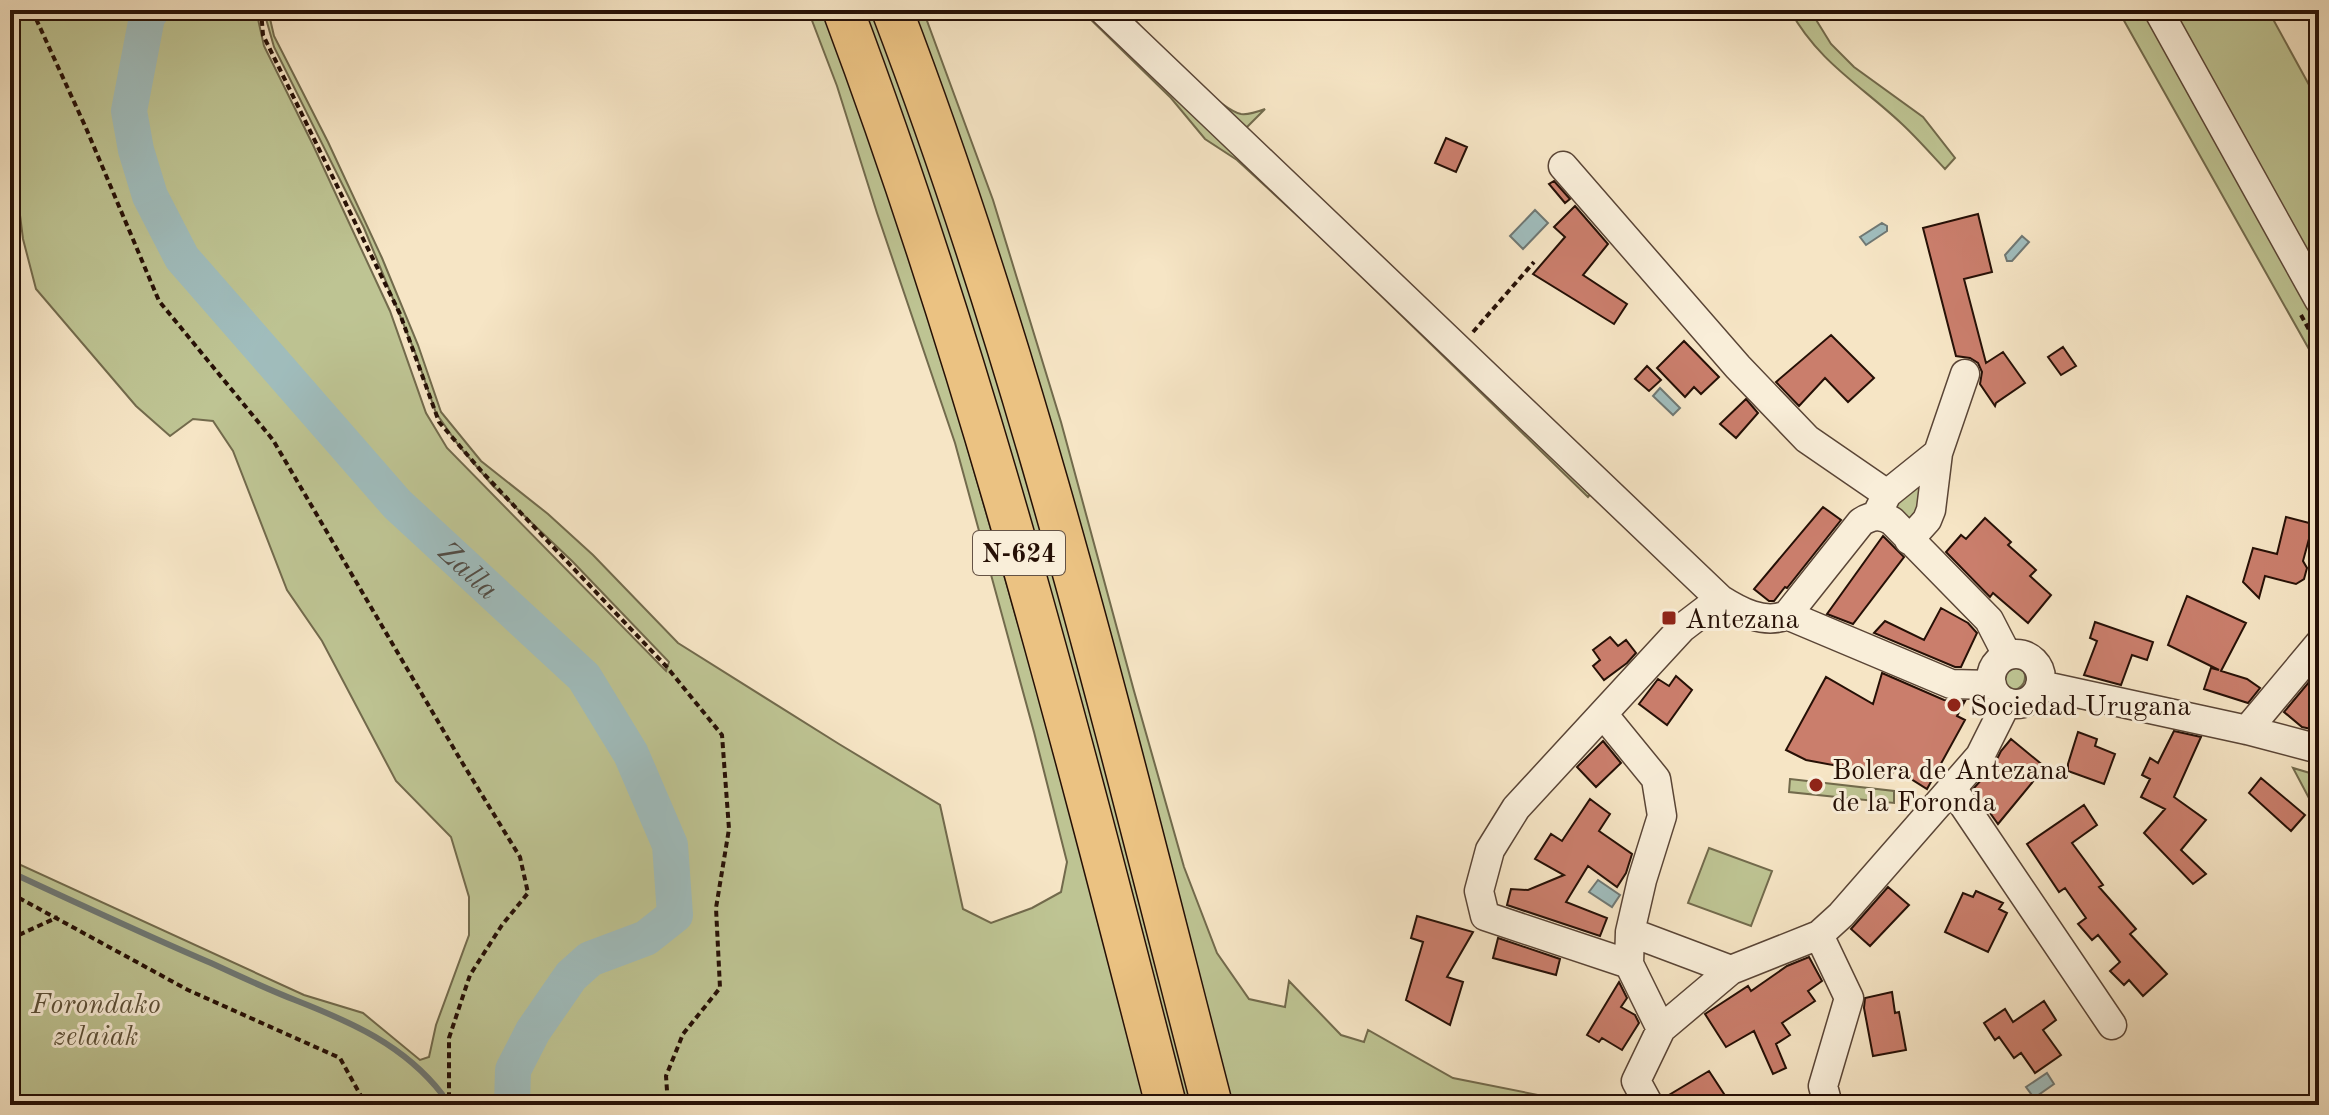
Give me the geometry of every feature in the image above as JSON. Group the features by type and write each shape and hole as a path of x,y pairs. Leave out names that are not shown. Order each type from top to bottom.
{"highway":[{"name":"N-624","path":"843,10 877,100 963,359 1040,623 1166,1105"},
{"name":"N-624","path":"892,10 927,103 1018,382 1087,622 1212,1105"}],"street":[{"path":"1103,10 1720,599 1741,612 1779,619 1787,615 1861,522 1938,453"},
{"path":"2158,10 2319,300"},
{"path":"1563,166 1738,367 1807,439 1882,505 1886,517 1989,620 2007,655"},
{"path":"1909,540 1927,520 1931,510 1938,453 1965,374"},
{"path":"1629,964 1485,916 1479,891 1490,850 1516,808 1682,628 1720,599"},
{"path":"1649,1105 1636,1081 1661,1029 1731,970 1819,935 1841,915 1980,756 2000,694 1992,673 1997,663 2007,655 2020,654 2033,660 2040,672 2040,685 2035,695 2017,704 2000,694 1951,684 1787,615"},
{"path":"2247,730 2319,644"},
{"path":"2040,685 2247,730 2319,749"},
{"path":"1603,714 1656,779 1662,816 1630,932 1629,964 1661,1029"},
{"path":"1952,788 2112,1025"},
{"path":"1630,932 1731,970"},
{"path":"1819,935 1849,998 1823,1086 1828,1105"}],"path":[{"path":"32,10 159,301 273,440 520,857 528,893 502,925 470,975 449,1038 449,1102 442,1105"},
{"path":"261,10 263,35 400,314 439,422 483,473 666,666 722,735 729,829 716,908 720,988 683,1034 666,1076 668,1105"},
{"path":"1458,349 1534,262"},
{"path":"10,893 188,990 340,1058 366,1105"},
{"path":"10,939 58,917"}],"green space":[{"name":"Forondako zelaiak","path":"10,10 256,10 264,46 390,311 426,413 447,448 666,671 669,662 572,561 493,486 436,413 415,352 364,228 274,47 265,15 265,10 268,10 274,36 382,258 418,345 441,412 481,461 548,514 593,555 678,643 940,805 963,909 991,923 1032,908 1061,892 1067,862 955,443 837,86 808,10 824,10 907,237 1050,735 1147,1105 10,1105 10,860 304,995 363,1013 420,1060 429,1057 436,1025 469,935 469,897 451,837 396,781 322,641 287,590 233,451 213,421 193,419 170,436 136,406 36,289 23,239 10,136"},
{"path":"860,10 878,10 1003,383 1199,1105 1181,1105"},
{"path":"913,10 923,10 993,200 1061,422 1184,867 1217,953 1249,999 1285,1007 1289,981 1341,1035 1364,1042 1368,1030 1453,1078 1588,1105 1231,1105"},
{"path":"1081,10 1093,10 1593,491 1588,497 1326,242 1237,160 1205,139 1171,98"},
{"path":"1114,10 1125,10 1199,85 1230,109 1244,114 1265,109 1243,131"},
{"path":"1790,10 1810,10 1831,44 1854,67 1923,117 1955,158 1945,169 1902,124 1827,59"},
{"path":"2118,10 2152,10 2319,310 2319,367"},
{"path":"2164,10 2268,10 2319,103 2319,287"},
{"path":"1928,476 1916,517 1907,519 1896,509 1898,501"},
{"path":"2012,664 2021,668 2025,677 2021,686 2012,690 2003,686 1999,677 2003,668"},
{"path":"2319,759 2319,817 2293,768 2310,773"},
{"name":"Bolera de Antezana de la Foronda","path":"1790,779 1894,791 1894,803 1789,792"},
{"path":"1709,848 1772,871 1751,926 1688,903"}],"water":[{"path":"1535,210 1548,223 1523,249 1510,236"},
{"path":"1882,223 1887,226 1887,231 1866,245 1860,237"},
{"path":"2022,236 2029,242 2012,261 2007,261 2005,255"},
{"path":"1660,388 1680,408 1673,415 1653,396"},
{"path":"1598,880 1620,895 1612,907 1589,892"},
{"path":"2047,1073 2054,1084 2034,1098 2026,1087"}],"building":[{"path":"1446,138 1467,147 1456,172 1435,163"},
{"path":"1554,181 1570,199 1565,203 1549,184"},
{"path":"1575,206 1608,244 1583,275 1627,304 1614,324 1533,274 1565,237 1554,227"},
{"path":"1978,214 1992,272 1964,279 1986,363 2003,352 2025,383 1995,406 1980,384 1982,372 1978,363 1956,356 1923,228"},
{"path":"1831,335 1874,378 1848,402 1825,378 1799,406 1776,382"},
{"path":"1684,341 1719,377 1701,394 1694,387 1685,397 1657,368"},
{"path":"2063,347 2076,366 2061,375 2048,357"},
{"path":"1647,366 1661,380 1649,391 1635,379"},
{"path":"1746,399 1758,413 1736,438 1720,424"},
{"path":"1823,507 1841,520 1787,588 1774,601 1769,601 1754,589"},
{"path":"2286,517 2313,524 2303,561 2307,568 2304,579 2296,584 2265,576 2259,598 2243,582 2253,548 2277,554"},
{"path":"1985,518 2011,542 2008,545 2036,570 2030,576 2051,595 2028,623 1993,593 1990,597 1946,552 1961,535 1966,539"},
{"path":"1883,536 1904,557 1853,624 1827,614"},
{"path":"2187,596 2246,623 2221,671 2247,679 2260,688 2248,703 2204,689 2211,668 2219,670 2168,645"},
{"path":"1941,608 1968,623 1977,633 1961,667 1874,633 1885,621 1924,640"},
{"path":"2095,622 2153,642 2147,660 2132,655 2121,685 2084,675 2097,641 2090,638"},
{"path":"1610,637 1618,646 1626,640 1636,653 1604,680 1593,666 1600,660 1593,650"},
{"path":"2319,670 2319,720 2311,729 2302,727 2284,712"},
{"path":"1882,673 1944,700 1965,701 1957,716 1965,720 1927,789 1895,769 1889,780 1861,766 1859,770 1806,760 1786,750 1826,677 1873,704"},
{"path":"1676,676 1692,690 1667,725 1639,704 1658,679 1669,686"},
{"path":"2174,731 2201,737 2174,797 2206,820 2181,850 2206,874 2193,884 2144,833 2165,809 2141,797 2150,779 2142,775 2150,758 2158,763"},
{"path":"2078,732 2097,739 2095,746 2115,754 2104,784 2068,771"},
{"path":"2011,739 2045,767 1998,824 1973,789 1993,767"},
{"path":"1603,741 1621,763 1596,787 1577,767"},
{"path":"2261,778 2305,815 2291,831 2249,793"},
{"path":"1590,799 1610,814 1599,831 1632,854 1626,873 1617,887 1588,866 1566,902 1607,918 1600,936 1507,905 1511,889 1528,890 1564,875 1535,859 1551,834 1562,841"},
{"path":"2084,805 2097,825 2072,843 2103,885 2099,887 2136,929 2130,934 2167,974 2143,996 2129,980 2124,985 2110,971 2120,962 2098,935 2092,940 2078,924 2086,918 2065,888 2059,892 2027,844"},
{"path":"1888,887 1909,905 1870,946 1851,929"},
{"path":"1976,891 2003,903 1999,909 2007,913 1988,952 1945,932 1963,893 1973,897"},
{"path":"1417,916 1473,932 1447,977 1463,982 1450,1025 1406,1000 1423,942 1411,938"},
{"path":"1498,938 1560,959 1556,975 1493,958"},
{"path":"1809,957 1822,981 1808,991 1815,1001 1782,1023 1790,1035 1776,1044 1786,1068 1773,1074 1754,1031 1726,1047 1705,1014 1748,986 1751,991 1787,966"},
{"path":"1619,982 1627,998 1621,1007 1635,1015 1639,1023 1622,1050 1602,1038 1599,1042 1587,1035"},
{"path":"1892,992 1906,1050 1873,1056 1865,998"},
{"path":"2044,1001 2056,1020 2043,1030 2061,1055 2035,1073 2021,1053 2014,1058 1999,1037 1995,1040 1984,1023 2005,1009 2013,1022"},
{"path":"1709,1071 1726,1097 1713,1105 1666,1105 1664,1098"}],"waterway":[{"name":"Zalla","path":"152,10 147,17 129,111 136,150 150,196 182,258 397,504 584,677 631,754 670,845 675,915 646,938 590,959 571,976 533,1031 513,1070 512,1105"},
{"path":"10,872 356,1026 411,1062 442,1094"}],"place":[{"name":"Antezana","path":"1669,618"},
{"name":"Sociedad Urugana","path":"1954,705"},
{"name":"Bolera de Antezana de la Foronda","path":"1816,785"}]}
